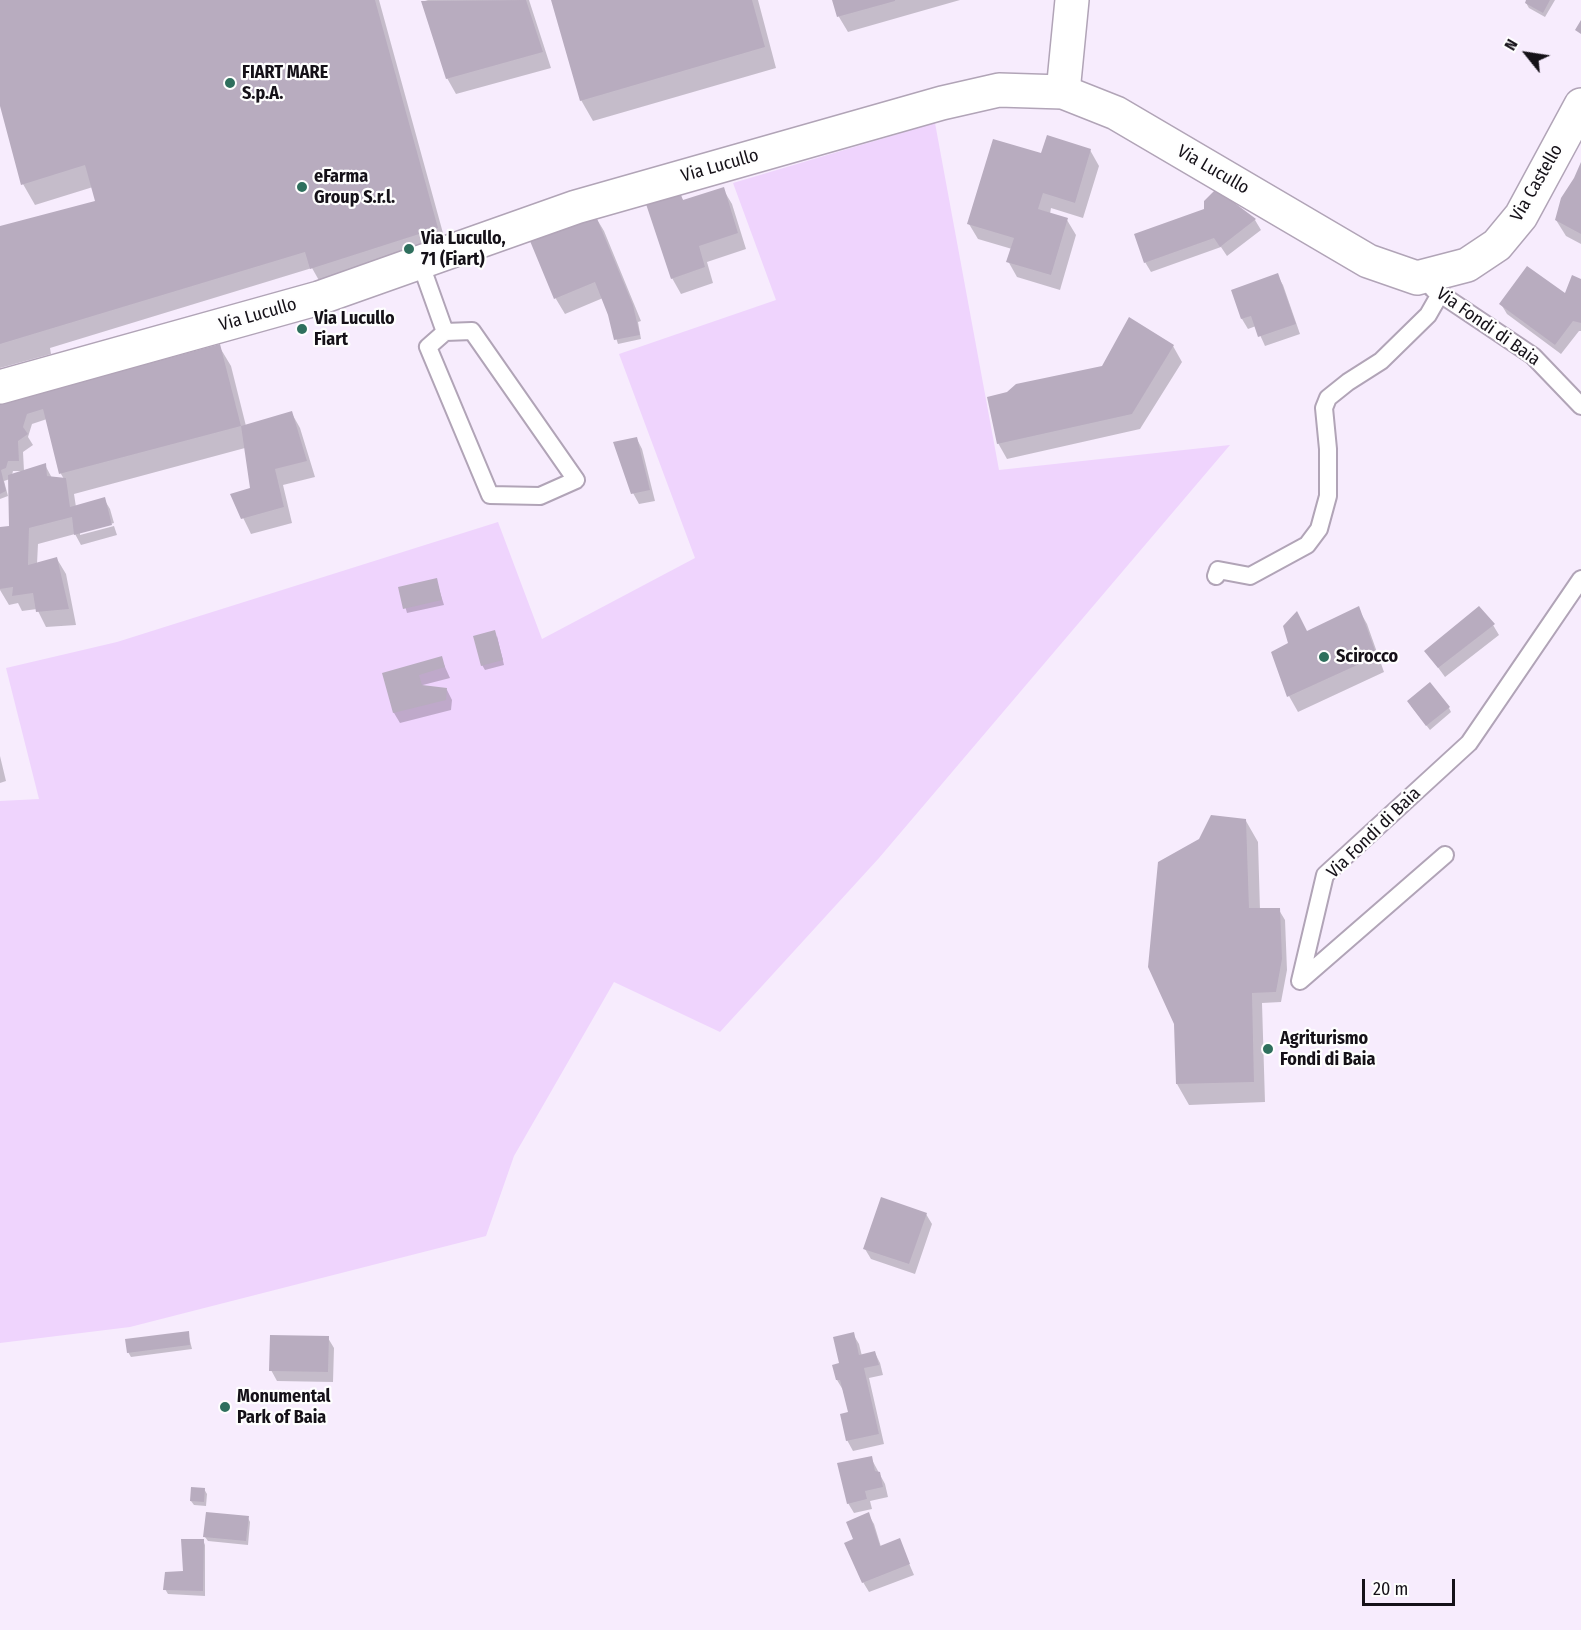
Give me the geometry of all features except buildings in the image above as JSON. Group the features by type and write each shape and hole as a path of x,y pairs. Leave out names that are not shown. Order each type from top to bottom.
{"main road":[{"path":"1063,92 1072,0"},
{"name":"Via Lucullo","path":"0,387 319,298 576,207 942,103 999,90 1063,92 1116,113 1368,261 1429,286"},
{"name":"Via Castello","path":"1429,286 1497,245 1521,216 1581,105"}],"lane":[{"path":"420,262 444,332"},
{"path":"1216,576 1218,570 1250,576 1307,545 1319,529 1328,496 1328,449 1324,408 1328,398 1381,361 1428,315 1429,286"},
{"name":"Via Fondi di Baia","path":"1429,286 1533,356 1581,406"},
{"path":"472,331 576,480 540,496 490,495 428,347 444,332 472,331"},
{"name":"Via Fondi di Baia","path":"1445,855 1300,981 1326,875 1469,743 1581,579"}],"shaded area":[{"path":"935,123 999,470 1230,445 879,858 720,1032 614,982 514,1156 486,1236 130,1327 0,1343 0,801 39,799 6,668 117,642 498,522 542,639 695,558 619,354 776,300 733,183"}],"place":[{"name":"FIART MARE S.p.A.","path":"230,83"},
{"name":"eFarma Group S.r.l.","path":"302,187"},
{"name":"Via Lucullo, 71 (Fiart)","path":"409,249"},
{"name":"Via Lucullo Fiart","path":"302,329"},
{"name":"Scirocco","path":"1324,657"},
{"name":"Agriturismo Fondi di Baia","path":"1268,1049"},
{"name":"Monumental Park of Baia","path":"225,1407"}]}
